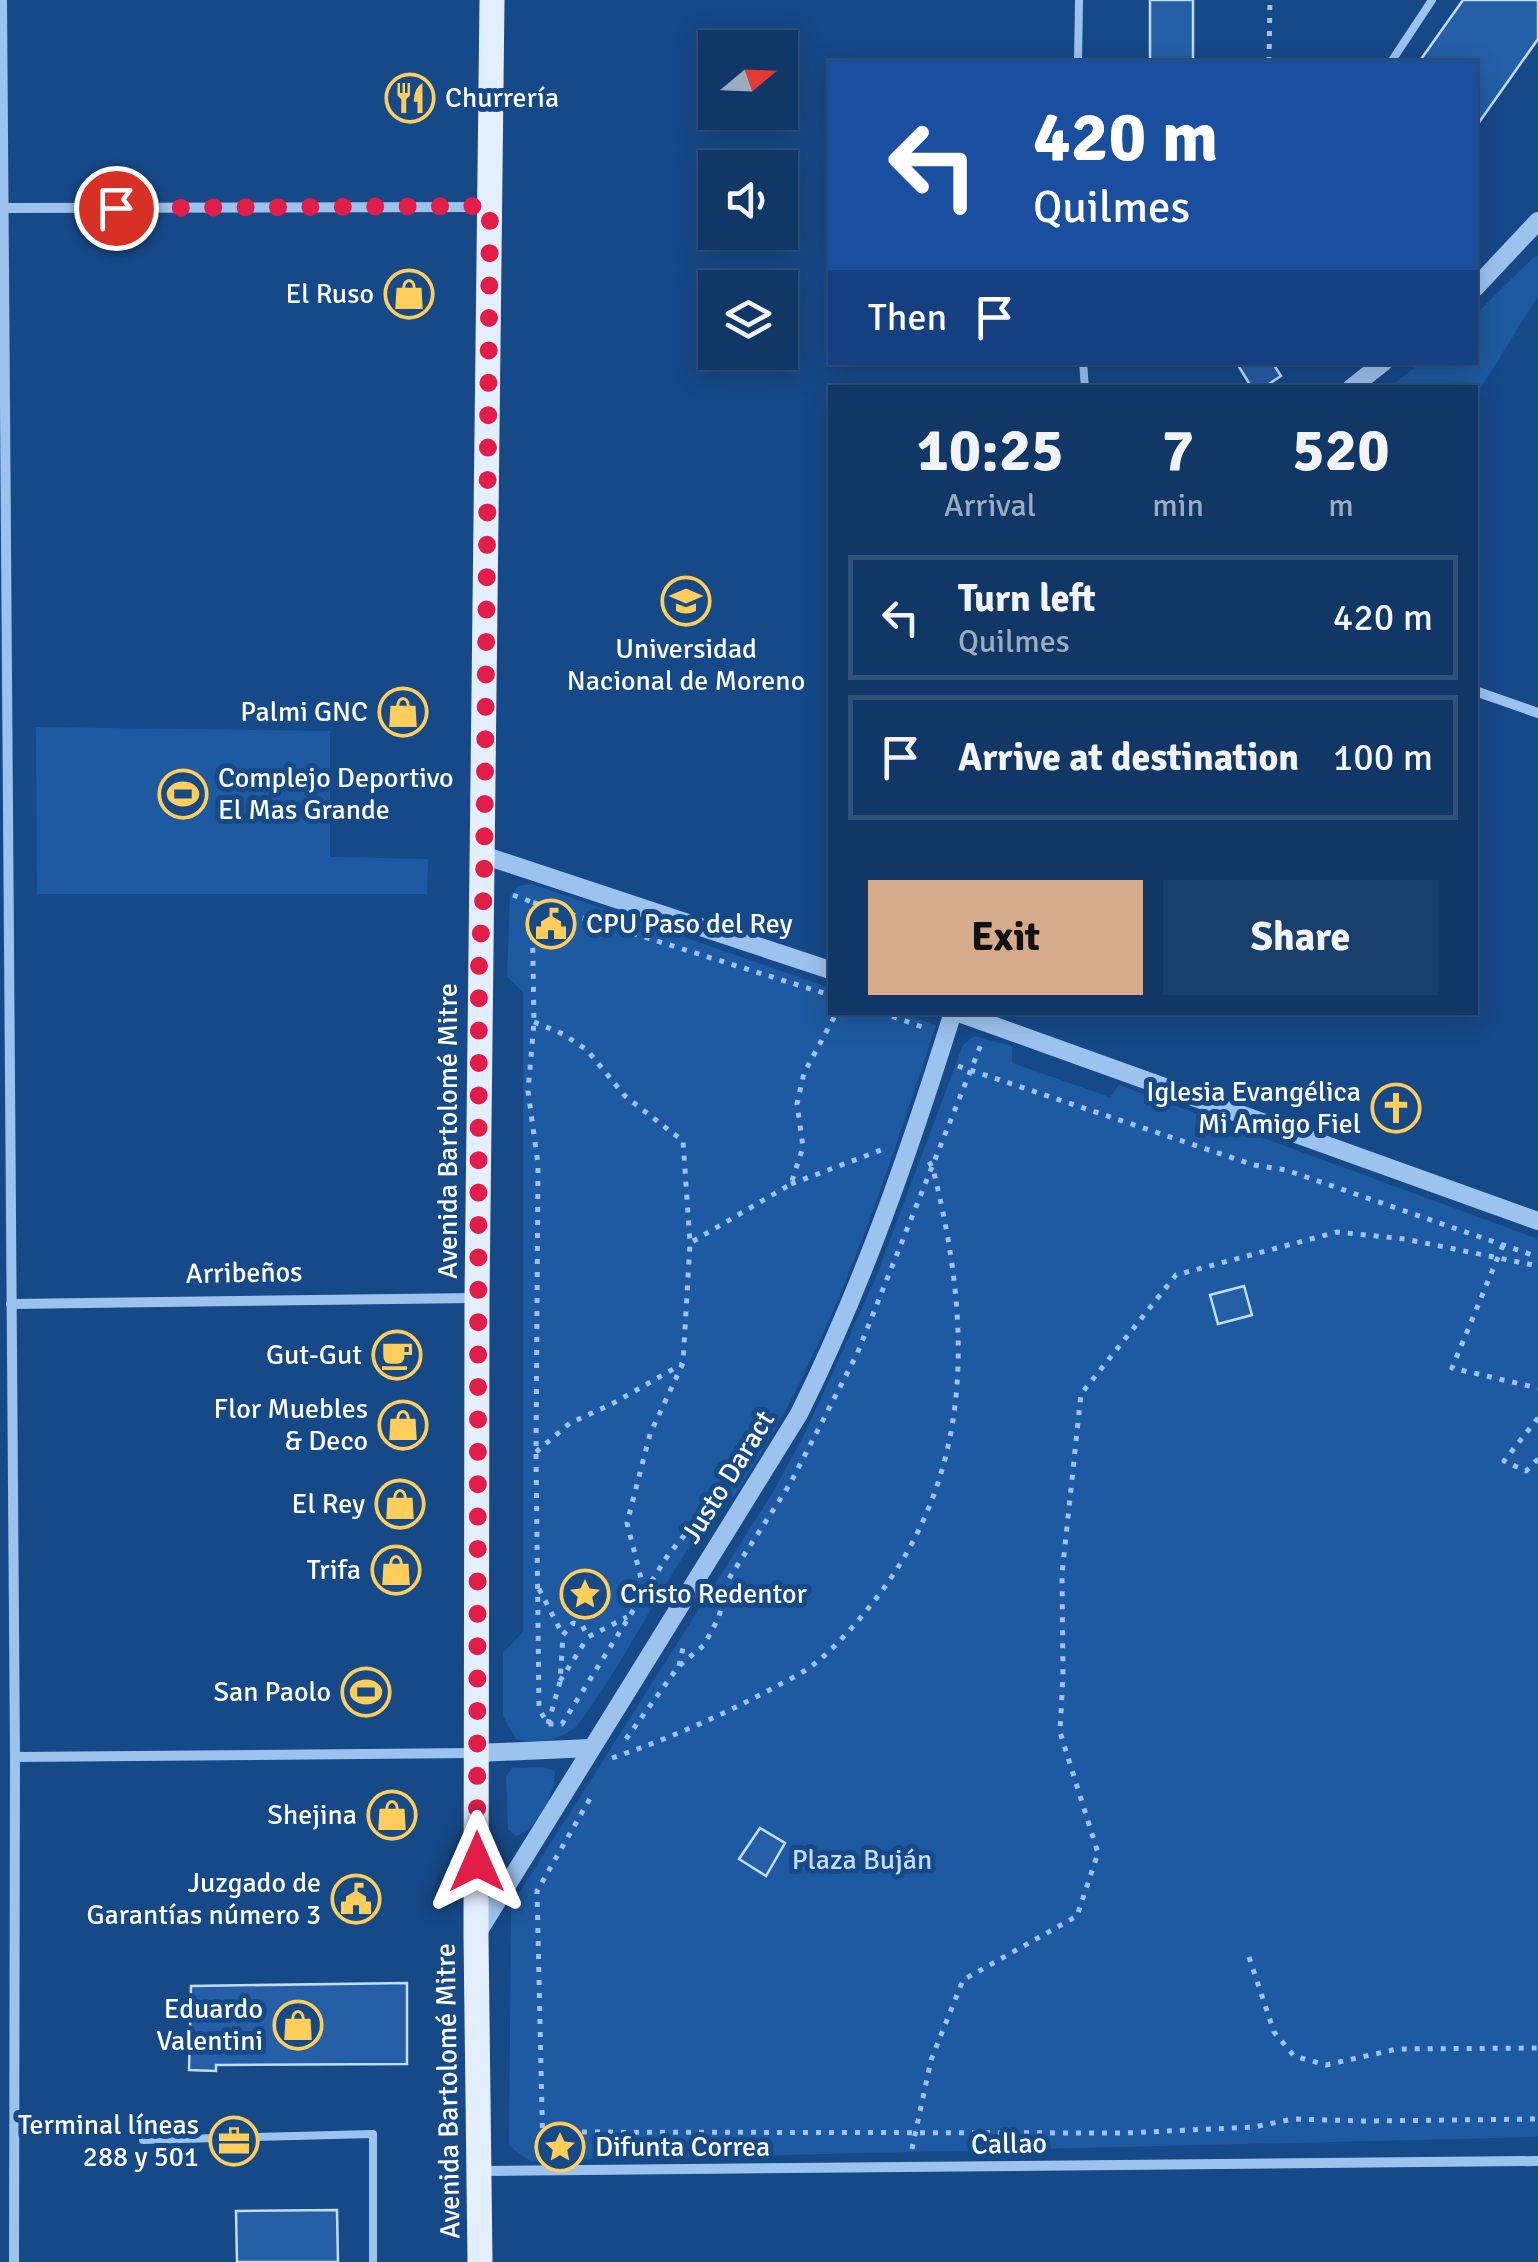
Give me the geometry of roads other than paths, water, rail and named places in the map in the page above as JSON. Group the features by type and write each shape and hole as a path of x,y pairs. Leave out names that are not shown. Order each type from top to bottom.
{"main road":[{"name":"Avenida Bartolomé Mitre","path":"480,2262 477,1298 492,0"}],"street":[{"path":"2,0 14,2262"},
{"path":"4,208 490,206"},
{"path":"1478,285 1538,220"},
{"path":"1355,385 1380,365"},
{"path":"1478,692 1538,713"},
{"path":"483,855 828,969"},
{"name":"Justo Daract","path":"476,1935 799,1414 849,1306 914,1135 953,1015"},
{"path":"962,1015 1538,1221"},
{"name":"Arribeños","path":"11,1304 477,1298"},
{"path":"14,1757 478,1753 590,1748"},
{"name":"Callao","path":"480,2171 1538,2161"}],"lane":[{"path":"1078,60 1079,0"},
{"path":"1392,60 1432,0"},
{"path":"143,2140 373,2134 373,2262"}],"place":[{"name":"Churrería","path":"410,98"},
{"name":"El Ruso","path":"409,294"},
{"name":"Universidad Nacional de Moreno","path":"686,601"},
{"name":"Palmi GNC","path":"403,712"},
{"name":"Complejo Deportivo El Mas Grande","path":"183,794"},
{"name":"CPU Paso del Rey","path":"551,924"},
{"name":"Iglesia Evangélica Mi Amigo Fiel","path":"1396,1108"},
{"name":"Gut-Gut","path":"397,1355"},
{"name":"Flor Muebles & Deco","path":"403,1425"},
{"name":"El Rey","path":"400,1504"},
{"name":"Trifa","path":"396,1570"},
{"name":"Cristo Redentor","path":"585,1594"},
{"name":"San Paolo","path":"366,1692"},
{"name":"Shejina","path":"392,1815"},
{"name":"Juzgado de Garantías número 3","path":"356,1899"},
{"name":"Eduardo Valentini","path":"298,2025"},
{"name":"Terminal líneas 288 y 501","path":"234,2141"},
{"name":"Difunta Correa","path":"560,2147"}],"park label":[{"name":"Plaza Buján","path":"862,1860"}]}
